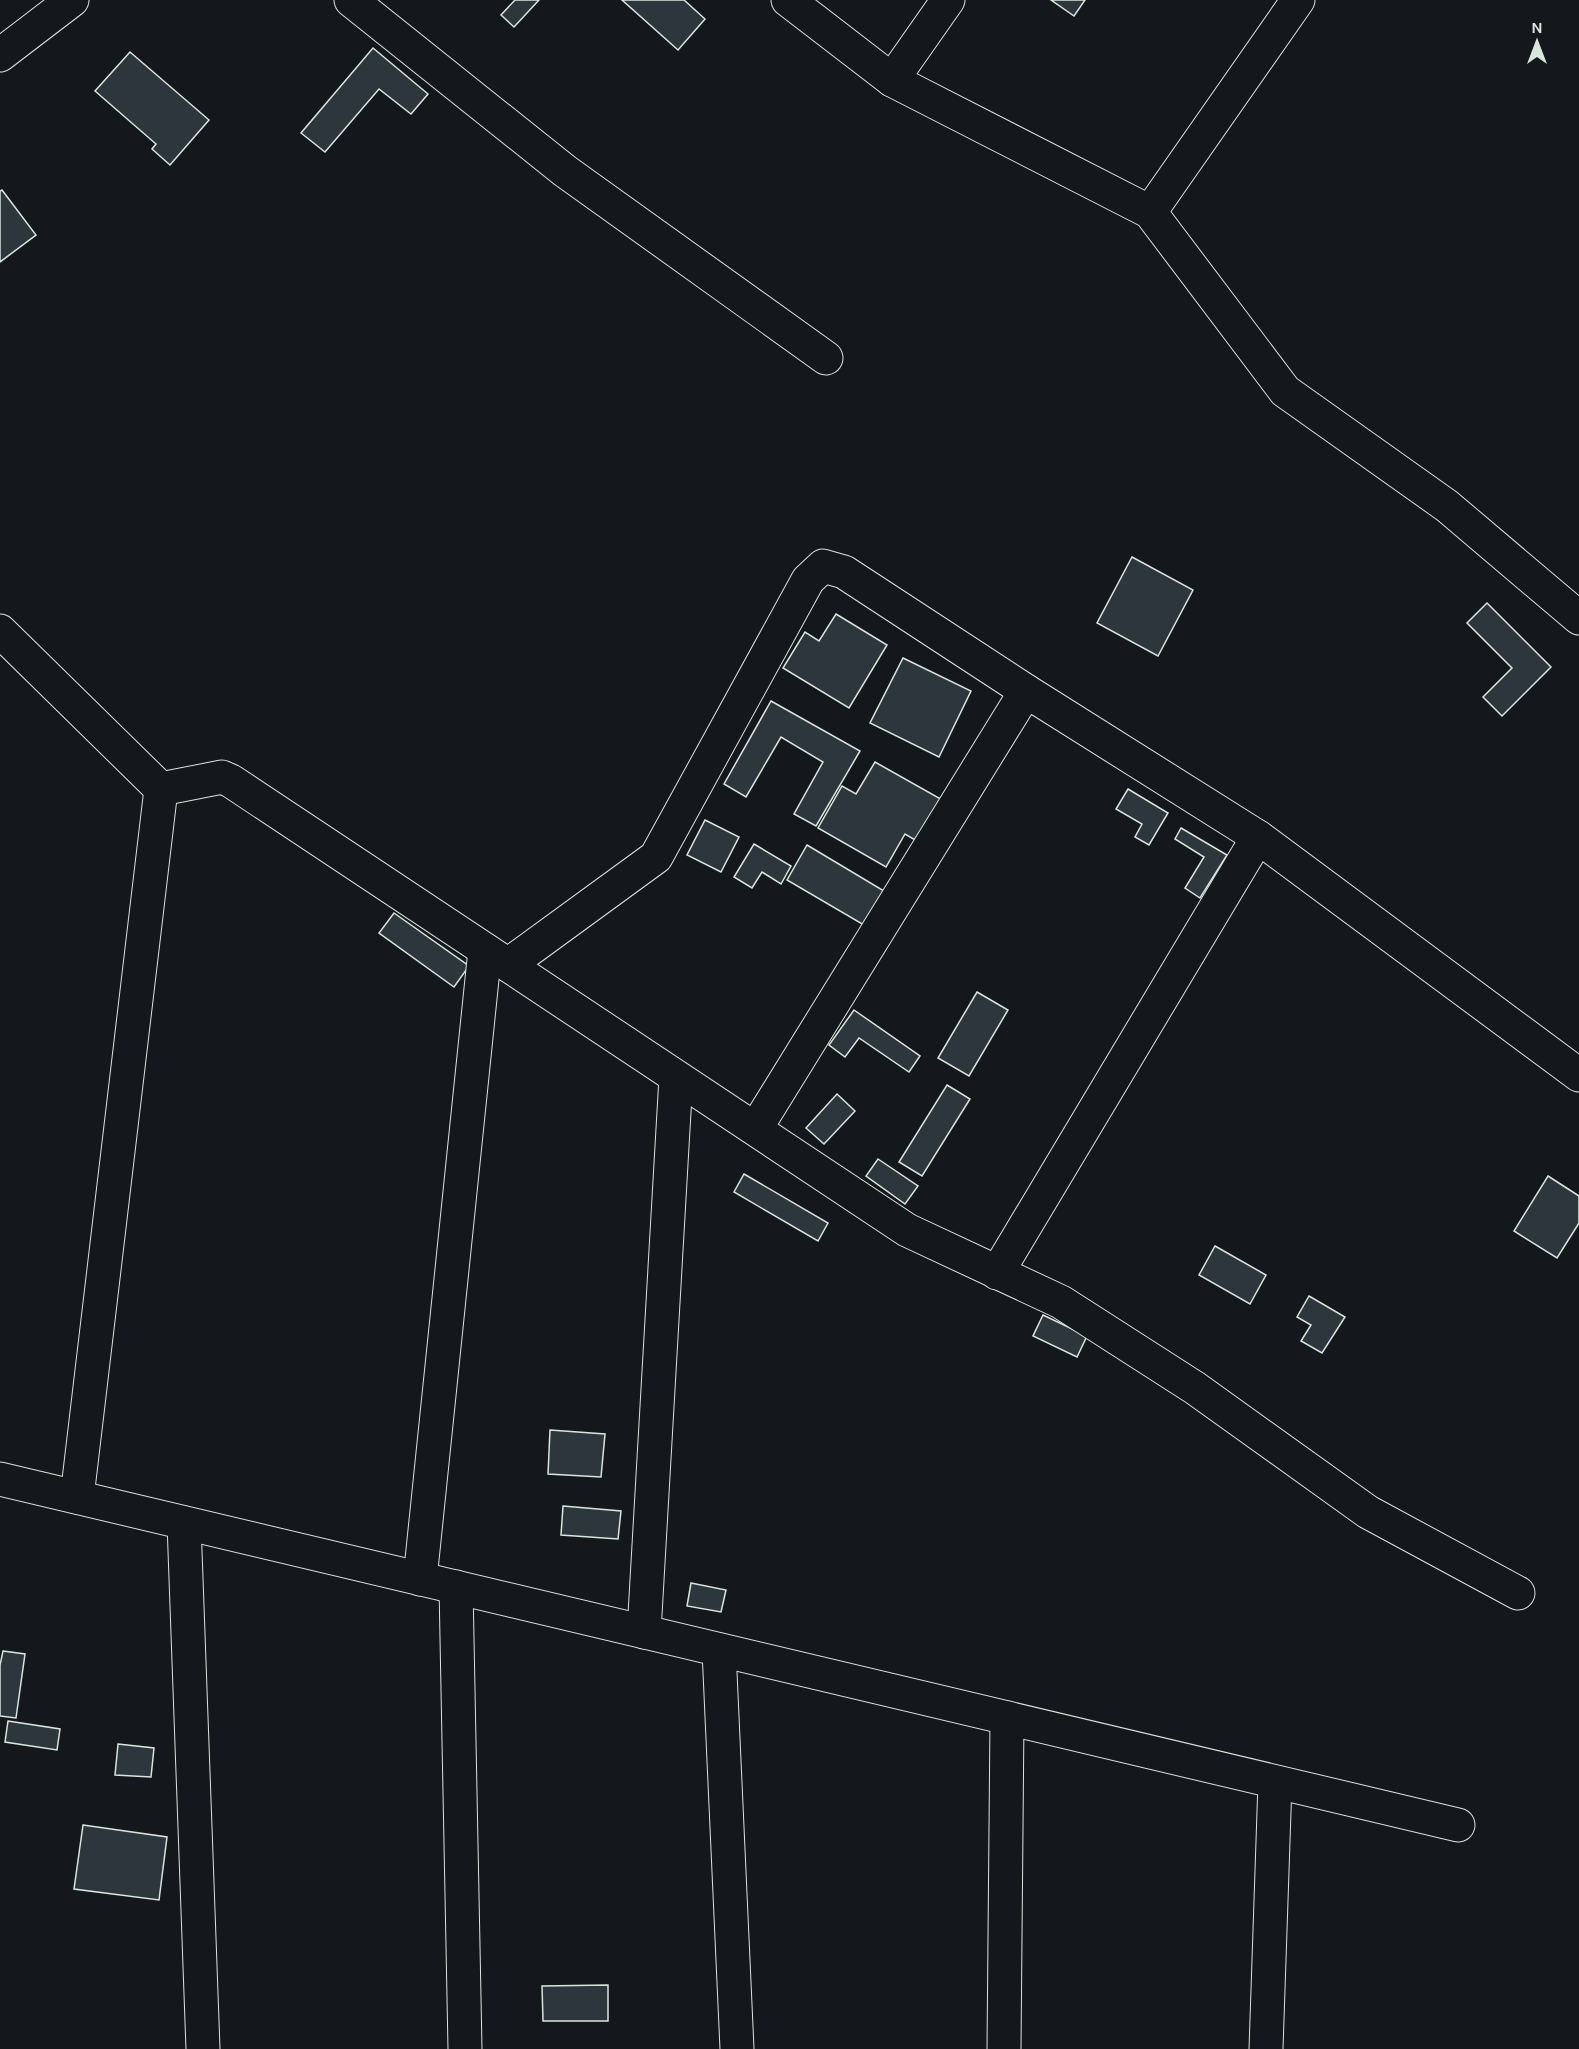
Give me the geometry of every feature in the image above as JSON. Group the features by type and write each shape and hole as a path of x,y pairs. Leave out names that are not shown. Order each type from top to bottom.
{"street":[{"path":"0,55 72,0"},
{"path":"351,0 565,171 826,358"},
{"path":"788,0 892,80 1150,212 1285,391 1446,506 1579,618"},
{"path":"892,80 948,0"},
{"path":"1150,212 1298,0"},
{"path":"497,958 656,857 808,579 822,566 844,572 1026,691 1258,837 1579,1075"},
{"path":"0,631 162,789"},
{"path":"756,1128 1026,691"},
{"path":"162,789 222,777 231,781 908,1230 1061,1302 1196,1388 1368,1512 1518,1593"},
{"path":"76,1497 162,789"},
{"path":"997,1273 1258,837"},
{"path":"420,1579 497,958"},
{"path":"644,1632 676,1077"},
{"path":"0,1479 1458,1825"},
{"path":"184,1523 203,2049"},
{"path":"456,1587 465,2049"},
{"path":"719,1650 737,2049"},
{"path":"1004,2049 1007,1718"},
{"path":"1266,2049 1275,1782"}],"building":[{"path":"515,0 539,0 514,27 501,15"},
{"path":"622,0 684,0 705,19 678,50"},
{"path":"1051,0 1085,0 1074,16"},
{"path":"373,48 428,94 411,114 379,89 325,152 301,133"},
{"path":"130,52 209,120 170,165 152,149 156,144 95,91"},
{"path":"2,190 36,235 0,262 0,191"},
{"path":"1132,557 1193,590 1158,656 1097,623"},
{"path":"1487,603 1551,667 1502,716 1483,697 1512,668 1467,623"},
{"path":"836,614 887,645 849,708 783,668 805,632 819,641"},
{"path":"903,658 971,691 939,757 870,723"},
{"path":"771,701 860,751 816,826 794,814 823,762 781,737 746,797 724,784"},
{"path":"875,762 946,802 922,844 905,834 886,867 818,828 842,786 856,794"},
{"path":"1128,789 1168,813 1149,845 1135,837 1142,824 1116,809"},
{"path":"705,820 739,837 721,872 687,855"},
{"path":"1181,828 1227,855 1200,898 1185,888 1204,857 1175,839"},
{"path":"754,844 791,866 781,884 762,872 752,888 734,877"},
{"path":"807,845 889,894 869,928 787,880"},
{"path":"394,913 469,966 454,987 379,933"},
{"path":"977,992 1008,1010 969,1076 938,1058"},
{"path":"854,1010 920,1056 909,1072 859,1038 845,1057 829,1045"},
{"path":"947,1085 970,1099 922,1176 899,1162"},
{"path":"837,1094 855,1111 824,1144 806,1128"},
{"path":"878,1159 918,1186 905,1204 866,1176"},
{"path":"744,1174 828,1223 818,1241 734,1192"},
{"path":"1548,1176 1579,1196 1579,1223 1557,1258 1514,1231"},
{"path":"1215,1246 1266,1275 1250,1304 1199,1275"},
{"path":"1309,1296 1345,1317 1322,1353 1301,1341 1311,1325 1297,1317"},
{"path":"1043,1315 1087,1336 1077,1357 1033,1336"},
{"path":"550,1430 605,1434 601,1477 548,1474"},
{"path":"563,1506 621,1511 618,1539 561,1535"},
{"path":"691,1583 726,1590 721,1612 687,1606"},
{"path":"3,1651 25,1654 16,1718 0,1716 0,1665"},
{"path":"8,1721 60,1729 57,1750 5,1742"},
{"path":"118,1744 154,1748 151,1777 115,1775"},
{"path":"83,1825 167,1837 159,1900 74,1889"},
{"path":"608,1985 608,2021 543,2021 542,1986"}]}
